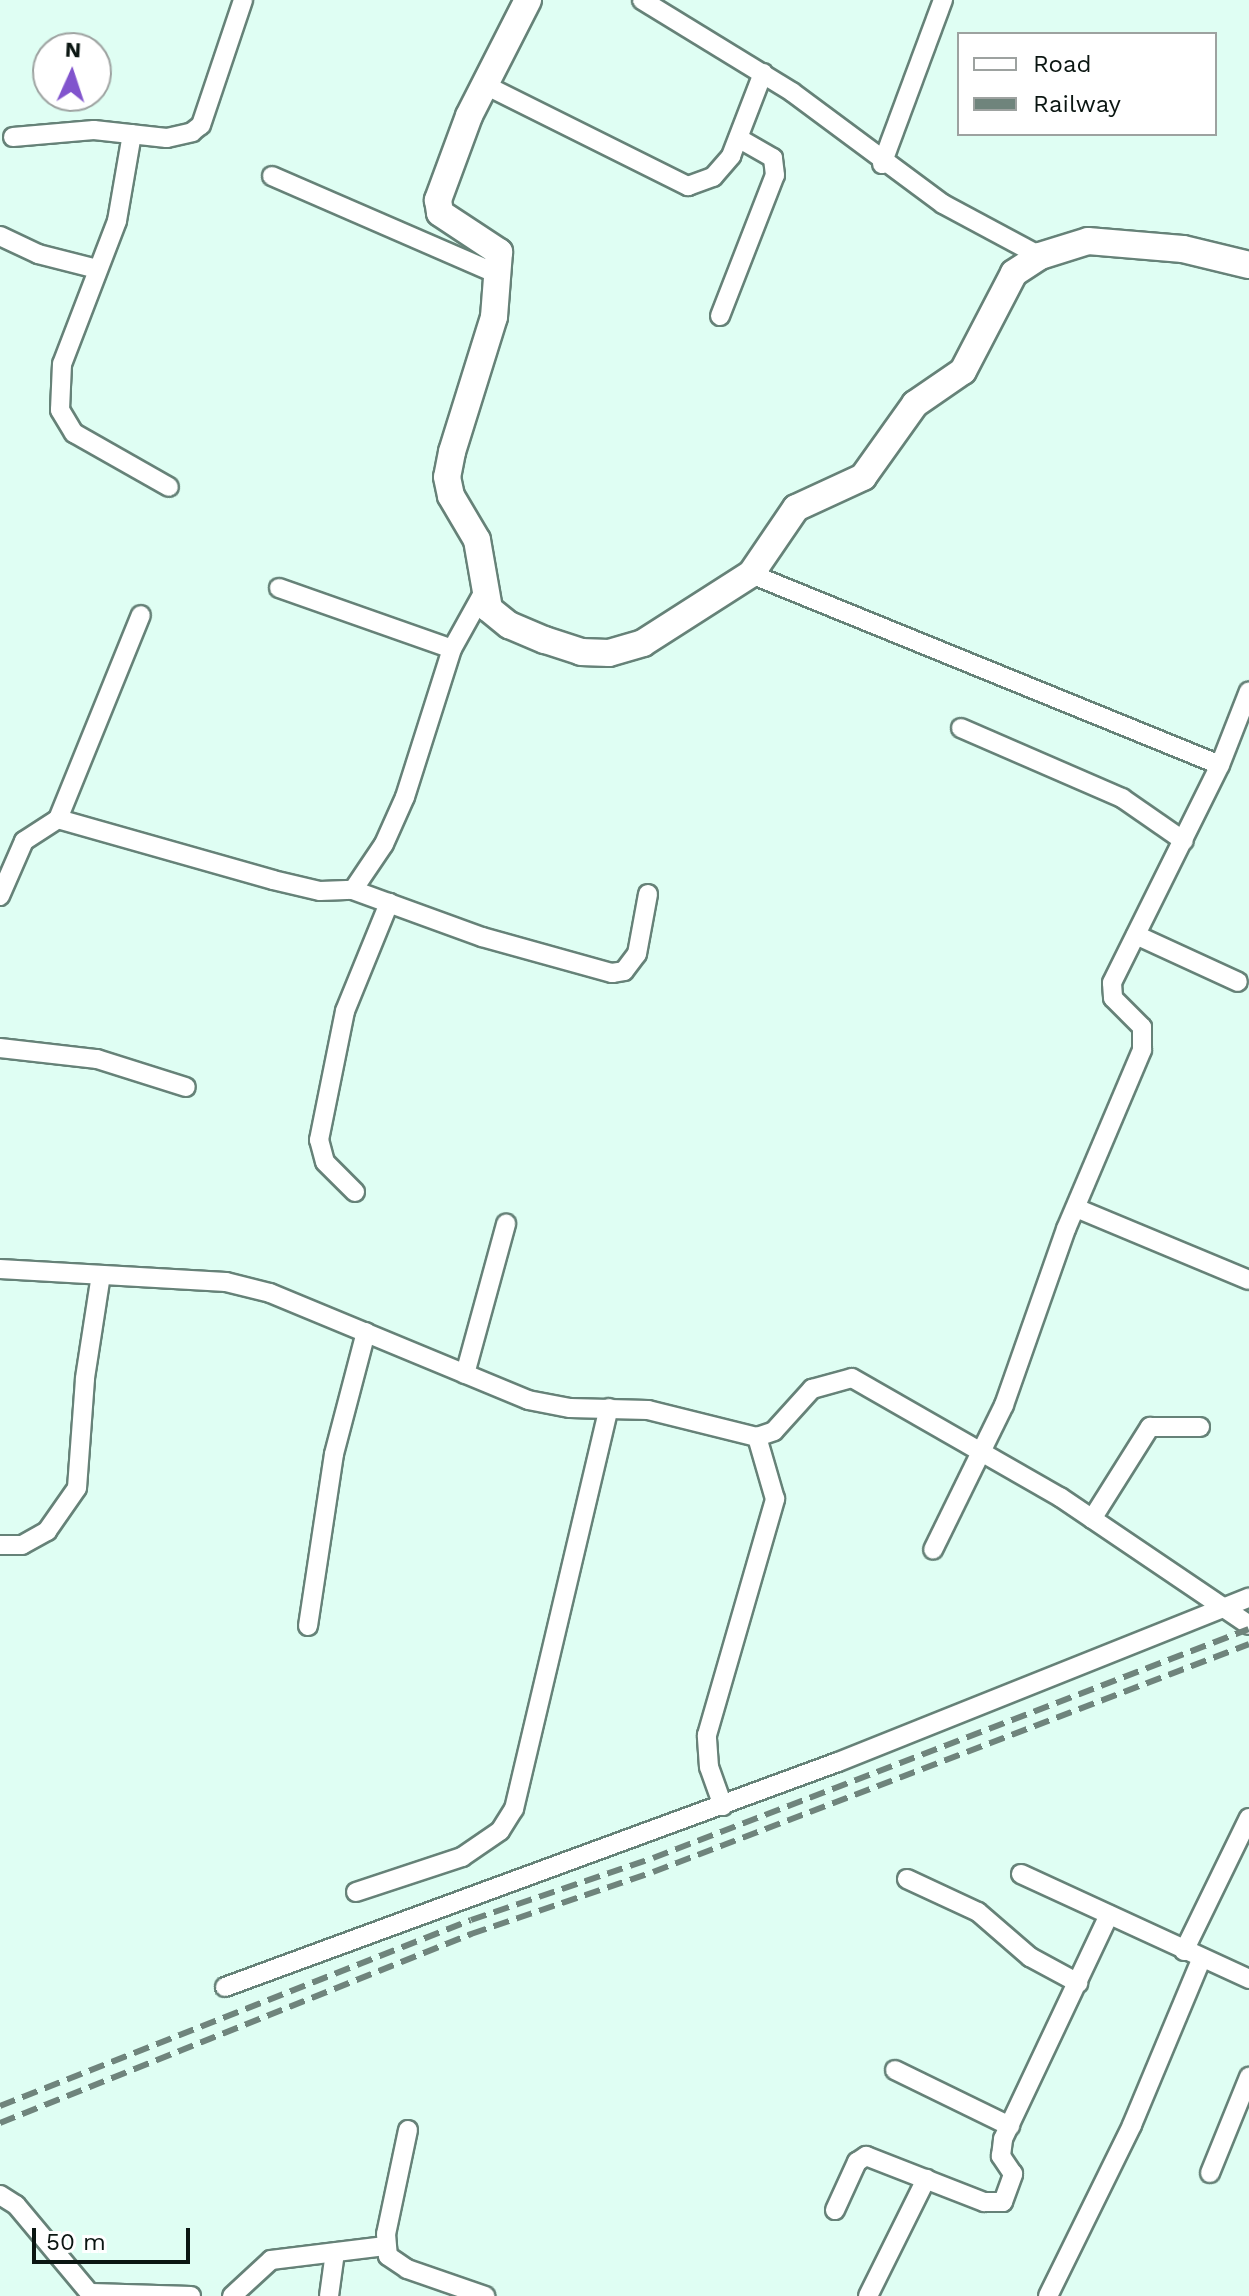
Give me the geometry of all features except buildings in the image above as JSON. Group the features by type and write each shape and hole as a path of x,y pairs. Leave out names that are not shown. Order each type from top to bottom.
{"street":[{"path":"13,137 72,130 167,138 201,125 243,0"},
{"path":"528,0 485,85 438,200 440,213 499,252 500,275 494,317 447,477 451,496 477,540 483,593 489,609 509,625 581,652 609,653 643,643 751,574 796,508 863,477 915,404 963,371 1014,273 1040,256 1088,241 1183,249 1249,265"},
{"path":"642,0 763,73 882,164 943,204 1040,256"},
{"path":"882,164 943,0"},
{"path":"485,85 688,186 713,177 738,138 763,73"},
{"path":"132,134 117,221 62,364 64,424 169,487"},
{"path":"720,316 775,175 773,158 738,138"},
{"path":"272,176 500,275"},
{"path":"0,236 38,254 97,269"},
{"path":"751,574 1220,765"},
{"path":"279,588 452,649"},
{"path":"353,890 384,844 405,797 452,649 483,593"},
{"path":"0,896 24,841 58,819 141,615"},
{"path":"933,1550 1004,1405 1076,1208 1142,1050 1142,1027 1113,998 1112,983 1220,765 1249,691"},
{"path":"961,728 1122,798 1184,841"},
{"path":"58,819 273,880 320,891 353,890 482,937 612,973 624,971 637,954 648,894"},
{"path":"355,1192 325,1162 319,1140 345,1011 389,903"},
{"path":"1136,935 1238,982"},
{"path":"0,1048 97,1059 186,1087"},
{"path":"1076,1208 1249,1280"},
{"path":"465,1374 506,1224"},
{"path":"0,1269 226,1282 270,1293 528,1400 648,1410 757,1437 774,1431 812,1389 852,1378 1092,1519 1227,1607 1249,1625"},
{"path":"0,1545 22,1545 47,1531 77,1488 85,1378 101,1275"},
{"path":"308,1626 334,1454 366,1332"},
{"path":"356,1892 462,1857 500,1831 514,1809 609,1408"},
{"path":"1092,1519 1150,1427 1200,1427"},
{"path":"723,1806 709,1767 707,1735 775,1499 757,1437"},
{"path":"225,1987 723,1806 1249,1598"},
{"path":"1048,2296 1132,2125 1192,1956 1249,1818"},
{"path":"1021,1874 1192,1956 1249,1979"},
{"path":"907,1879 978,1912 1030,1957 1078,1983"},
{"path":"835,2210 861,2156 984,2202 1003,2202 1013,2174 1003,2163 1001,2147 1109,1915"},
{"path":"895,2070 1010,2126"},
{"path":"1210,2173 1244,2104 1249,2077"},
{"path":"408,2130 385,2246 393,2263 485,2296"},
{"path":"868,2296 926,2179"},
{"path":"0,2195 16,2205 92,2294 191,2296"},
{"path":"232,2296 271,2260 385,2246"},
{"path":"329,2296 335,2252"}],"railway":[{"path":"0,2106 471,1920 653,1858 1249,1629"},
{"path":"0,2123 471,1934 653,1872 1249,1644"}]}
